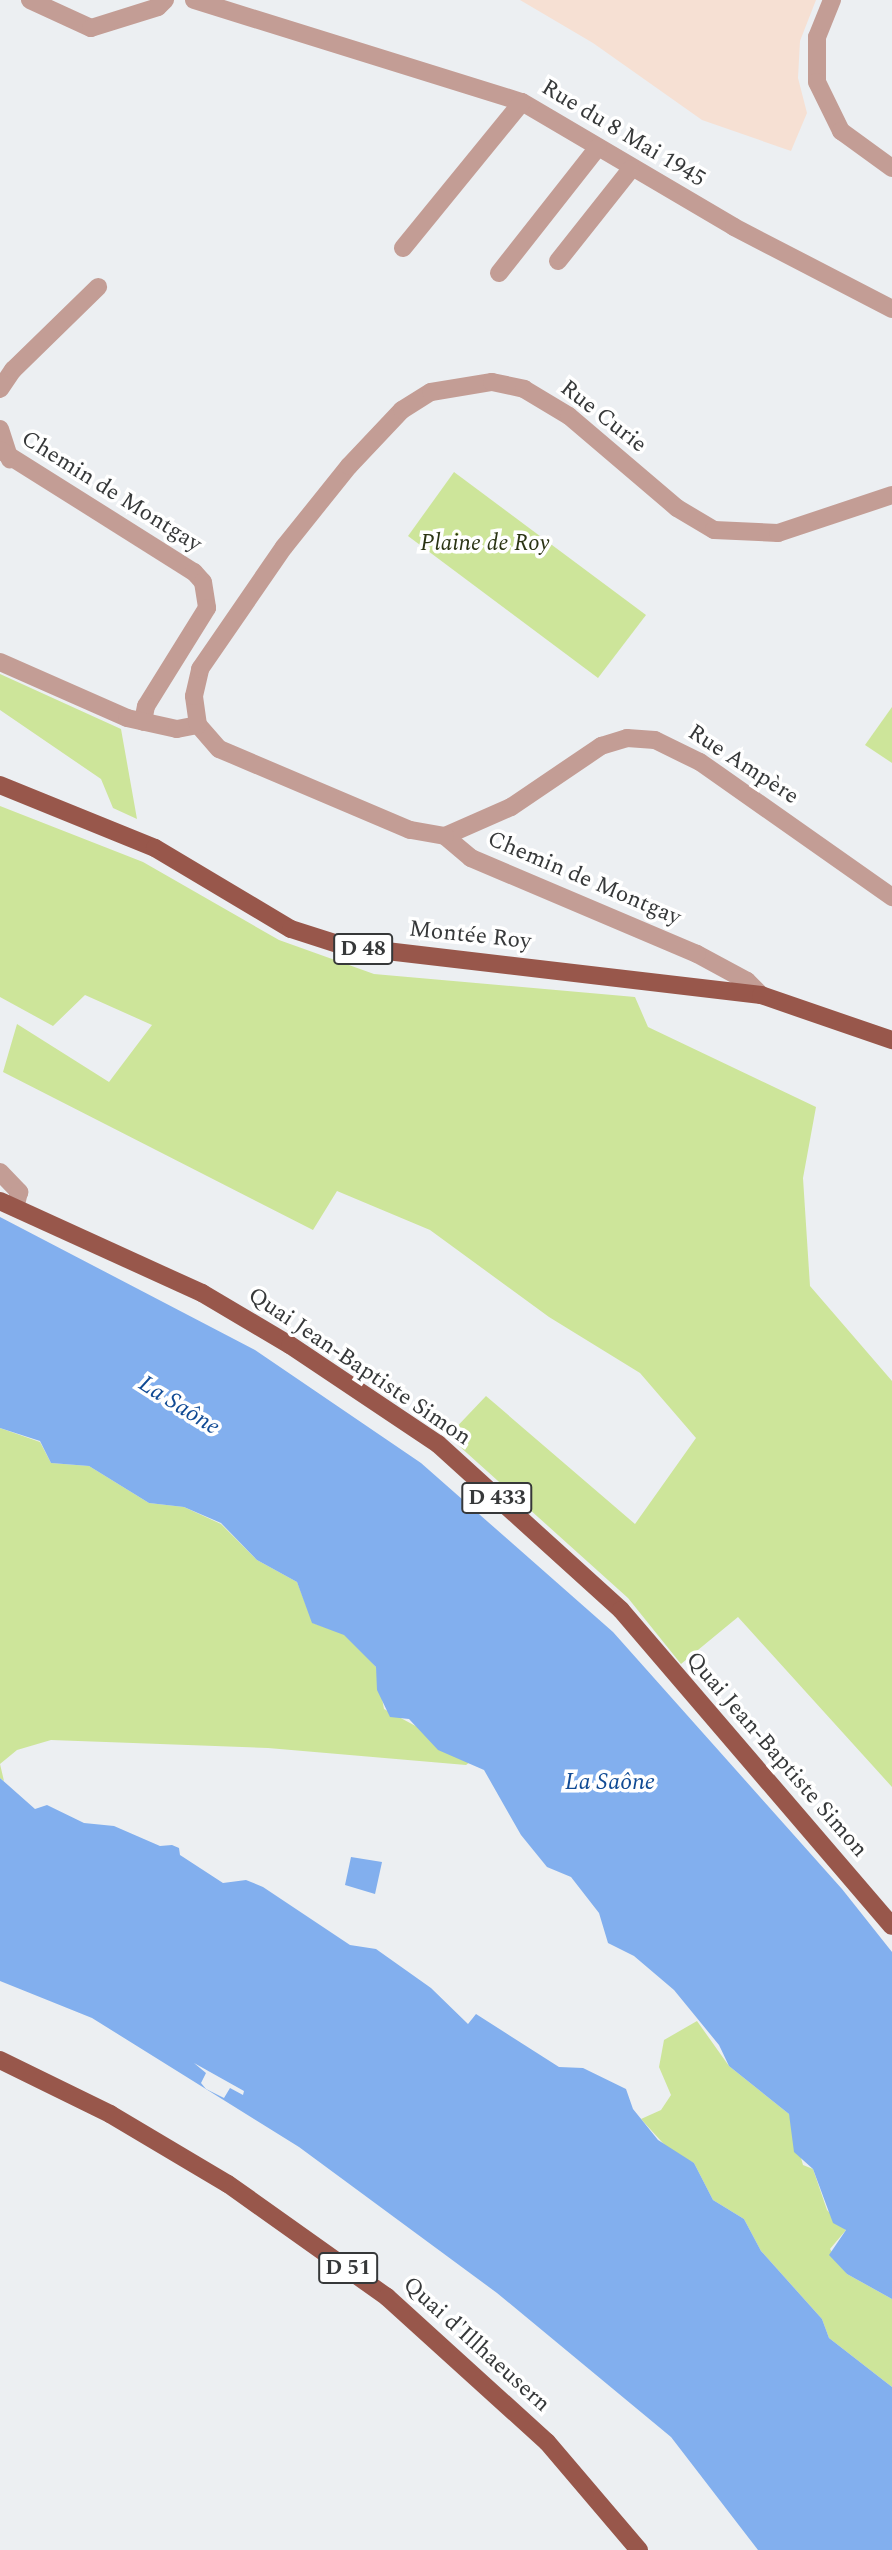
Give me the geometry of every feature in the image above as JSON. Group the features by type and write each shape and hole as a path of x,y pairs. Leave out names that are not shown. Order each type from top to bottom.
{"main road":[{"name":"Montée Roy","path":"0,785 155,848 291,929 344,946 761,995"},
{"name":"D 48","path":"761,995 892,1040"},
{"name":"Quai Jean-Baptiste Simon","path":"8,1204 202,1293 290,1345 438,1444 621,1610 892,1926"},
{"name":"Quai d'Illhaeusern","path":"0,2060 110,2114 228,2183 387,2297 547,2441 639,2550"}],"street":[{"path":"30,0 91,27 137,14 165,0"},
{"name":"Rue du 8 Mai 1945","path":"194,0 522,102 631,169 892,309"},
{"path":"832,0 817,37 817,82 841,131 892,169"},
{"path":"403,248 522,102"},
{"path":"499,272 598,147"},
{"path":"558,261 631,169"},
{"path":"0,389 13,370 98,287"},
{"name":"Rue Curie","path":"198,725 194,696 200,669 284,547 377,434 430,392 492,382 524,389 569,416 677,508 714,530 778,533 892,495"},
{"path":"0,429 5,455"},
{"name":"Chemin de Montgay","path":"5,455 194,572 203,582 207,608 146,706 143,722"},
{"path":"0,662 143,722 177,730 198,725 219,749 410,830 445,836"},
{"name":"Rue Ampère","path":"445,836 510,807 601,746 627,738 655,740 700,762 892,897"},
{"name":"Chemin de Montgay","path":"445,836 471,858 697,954 747,981 761,995"},
{"path":"0,1172 19,1192 8,1204"}],"shaded area":[{"path":"520,0 816,0 800,41 798,78 807,113 791,151 702,120 593,43"}],"green space":[{"name":"Plaine de Roy","path":"454,472 646,615 598,678 408,536"},
{"path":"0,674 121,729 137,819 113,808 101,779 0,710"},
{"path":"892,707 892,763 865,745"},
{"path":"0,806 143,862 279,940 374,974 635,997 648,1027 816,1107 803,1178 810,1286 892,1381 892,1787 738,1617 681,1664 628,1598 448,1436 486,1396 635,1524 696,1438 640,1373 549,1317 430,1230 337,1191 313,1230 3,1072 17,1024 109,1082 152,1025 85,995 53,1026 0,997"},
{"path":"0,1428 40,1442 51,1463 89,1466 149,1503 184,1507 221,1524 257,1560 297,1582 313,1623 344,1634 376,1667 384,1709 423,1730 438,1749 470,1762 466,1765 268,1748 51,1740 17,1750 0,1764"},
{"path":"697,2021 729,2066 789,2114 803,2165 813,2169 827,2210 846,2230 830,2249 847,2274 892,2299 892,2387 829,2338 822,2319 761,2251 744,2219 713,2200 694,2163 671,2152 641,2119 661,2110 671,2095 659,2067 664,2040"}],"water":[{"name":"La Saône","path":"0,1217 255,1350 421,1463 613,1632 842,1889 892,1952 892,2299 847,2274 829,2255 846,2230 833,2223 813,2169 794,2152 789,2114 729,2066 719,2045 674,1990 634,1956 608,1943 599,1913 571,1877 547,1867 521,1835 484,1770 438,1750 409,1719 390,1717 377,1690 376,1667 344,1635 312,1623 297,1582 257,1560 221,1523 184,1507 149,1503 89,1466 51,1463 40,1441 0,1428"},
{"path":"0,1778 35,1809 47,1805 84,1823 114,1826 160,1846 172,1845 179,1848 180,1855 223,1883 246,1880 263,1887 350,1945 376,1949 431,1988 468,2024 476,2014 559,2067 583,2068 626,2089 633,2109 658,2140 694,2163 713,2200 744,2219 761,2251 822,2319 829,2338 892,2387 892,2550 758,2550 671,2437 497,2293 299,2147 92,2018 0,1981"},
{"path":"351,1857 382,1862 375,1894 345,1885"}],"pier":[{"path":"194,2063 244,2091 243,2095 230,2088 224,2098 206,2089 201,2083 206,2073"}]}
